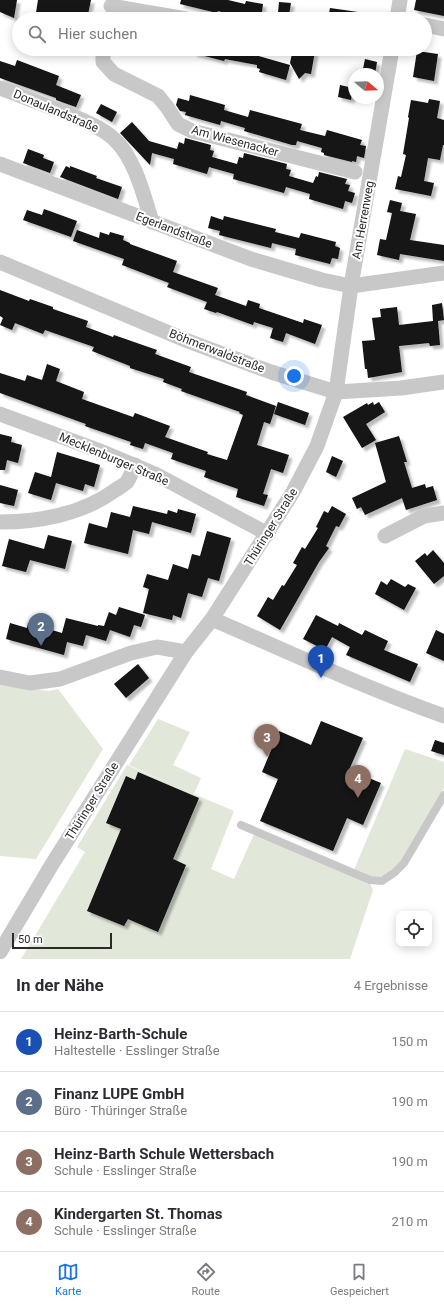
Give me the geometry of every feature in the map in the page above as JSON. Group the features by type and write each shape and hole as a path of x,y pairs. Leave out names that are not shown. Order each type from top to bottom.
{"street":[{"path":"398,12 400,0"},
{"path":"111,8 138,12"},
{"path":"432,26 444,28"},
{"name":"Am Wiesenacker","path":"104,56 104,62 114,74 158,96 178,124 192,131 355,172"},
{"name":"Am Herrenweg","path":"336,392 351,286 391,56"},
{"name":"Donaulandstraße","path":"0,88 79,119 99,128 115,139 126,154 137,174 152,222"},
{"name":"Egerlandstraße","path":"0,164 251,259 322,280 351,286 444,273"},
{"name":"Böhmerwaldstraße","path":"0,262 188,341 271,372 336,392 401,388 444,382"},
{"name":"Thüringer Straße","path":"0,952 51,866 186,652 212,619 294,492 317,446 336,392"},
{"name":"Mecklenburger Straße","path":"0,414 135,465 157,475 268,534"},
{"path":"0,522 17,522 51,517 88,506 107,496 127,482 135,465"},
{"path":"385,536 424,516 444,513"},
{"path":"212,619 335,673 444,716"},
{"path":"0,677 30,683 60,679 131,653 157,647 186,652"}],"lane":[{"path":"241,826 370,880 382,881 394,873 404,863 444,795"}],"shaded area":[{"path":"0,683 48,691 58,689 103,749 36,859 0,856"},
{"path":"158,719 190,732 173,765 201,778 194,794 234,811 211,869 234,879 254,834 370,884 373,890 350,959 21,959 85,852 77,847 127,765 171,784 129,765"},
{"path":"405,749 444,762 444,788 402,860 388,873 381,877 373,878 354,870"}],"building":[{"path":"0,0 17,0 15,12 12,12 12,17 0,12"},
{"path":"38,0 91,0 88,12 36,12"},
{"path":"181,0 228,0 245,4 246,1 263,4 262,12 213,12 180,4"},
{"path":"416,0 444,0 444,16 432,14 432,12 414,10"},
{"path":"279,2 291,3 290,12 278,12"},
{"path":"330,8 358,12 329,12"},
{"path":"432,53 438,54 434,81 413,77 416,56 432,56"},
{"path":"205,56 258,56 290,65 286,80 259,72 260,69 257,68 257,65 225,59 224,61"},
{"path":"292,56 314,56 311,74 305,73 299,79 290,63"},
{"path":"365,59 377,62 376,68 363,68"},
{"path":"17,60 59,76 56,85 81,95 76,107 56,100 56,98 0,78 0,61 15,66"},
{"path":"340,85 348,87 348,99 338,97"},
{"path":"190,95 225,105 224,110 248,117 250,110 302,124 300,130 325,136 327,130 362,140 360,145 366,146 364,158 357,156 356,162 352,162 324,155 324,153 321,152 322,148 297,141 296,145 292,145 244,131 245,128 221,121 220,125 185,115 186,112 180,111 176,105 178,98 189,101"},
{"path":"429,99 440,101 437,118 444,120 444,145 440,160 428,158 424,181 434,183 431,196 395,189 398,176 401,177 406,155 403,154 411,100 428,103"},
{"path":"101,104 117,112 112,122 96,113"},
{"path":"132,122 149,141 177,149 179,142 184,144 185,138 211,145 210,150 214,151 212,157 237,164 239,157 243,158 244,153 287,164 286,169 291,170 289,176 313,183 316,176 318,177 319,172 347,179 345,184 350,185 348,191 355,193 352,203 345,201 343,209 309,199 310,194 286,187 284,193 233,179 234,174 209,167 207,174 173,164 174,159 152,153 150,165 120,133"},
{"path":"28,149 44,155 43,158 54,162 50,173 23,163"},
{"path":"66,166 70,168 70,166 97,176 96,178 122,187 118,199 60,177"},
{"path":"390,200 402,203 400,211 416,214 410,240 444,245 444,261 400,254 399,260 377,255 380,239 386,240 392,213 387,212"},
{"path":"44,209 77,221 71,237 23,220 27,210 42,215"},
{"path":"211,216 223,220 224,216 276,229 275,232 299,238 301,233 336,242 335,246 340,248 338,259 332,258 330,264 295,255 296,249 272,243 271,248 219,235 220,231 208,228"},
{"path":"77,230 99,238 100,232 109,235 110,232 124,236 123,240 130,244 177,261 173,272 218,288 215,295 246,306 248,300 260,304 259,308 303,323 304,319 322,325 315,344 286,333 283,342 270,338 273,328 254,322 253,325 204,309 207,302 167,287 169,283 122,265 124,259 73,241"},
{"path":"0,290 29,301 30,299 53,307 53,309 88,321 86,327 157,350 155,354 191,367 189,372 247,392 246,395 276,406 270,424 264,422 257,445 289,455 283,473 271,469 263,494 268,495 264,506 236,497 238,489 204,477 206,471 171,459 173,453 145,443 143,449 130,445 131,442 85,426 86,424 0,393 0,373 25,381 27,375 42,380 47,364 60,369 56,381 84,392 82,399 133,417 135,413 170,426 165,437 208,452 207,454 227,460 243,415 239,413 240,412 181,391 182,389 163,382 164,379 130,368 130,366 92,351 94,347 45,330 43,334 15,323 12,330 0,325 3,318 0,316"},
{"path":"442,303 444,320 438,321 440,345 430,346 429,343 399,346 402,372 368,378 367,369 365,369 362,341 375,340 372,318 381,317 380,309 397,307 399,325 433,321 432,305"},
{"path":"278,402 309,413 305,425 274,414"},
{"path":"373,402 374,405 379,402 385,412 366,424 376,440 362,448 343,417 367,403 368,405"},
{"path":"0,434 12,437 11,442 22,445 18,463 7,460 5,470 0,470"},
{"path":"399,436 407,462 404,462 412,488 425,484 426,488 433,486 437,500 406,510 402,498 365,515 361,507 357,509 352,498 386,482 375,443"},
{"path":"57,452 100,465 94,487 85,484 83,491 56,483 51,500 28,493 35,472 51,477"},
{"path":"332,456 343,461 336,477 326,472"},
{"path":"0,485 18,490 14,506 0,503"},
{"path":"133,506 167,514 168,510 177,513 178,509 196,514 191,533 152,522 149,534 133,530 128,554 84,543 89,523 107,528 111,512 130,517"},
{"path":"332,506 346,514 339,527 336,526 326,546 329,548 319,562 280,630 257,616 268,597 273,600 282,585 284,586 297,565 293,563 302,547 305,549 318,528 316,527 324,511 328,513"},
{"path":"207,531 231,538 219,581 208,578 202,597 188,593 181,618 173,615 172,620 143,613 149,589 143,587 147,574 168,580 173,564 188,569 192,554 200,556"},
{"path":"48,535 72,541 65,569 30,560 26,572 2,566 9,539 44,549"},
{"path":"433,550 444,563 444,576 434,584 415,561 425,553 427,556"},
{"path":"391,579 405,587 408,584 416,588 404,610 375,594 381,581 387,585"},
{"path":"119,607 145,615 141,627 134,625 130,637 110,630 106,641 86,635 83,646 67,642 64,655 6,639 10,623 27,628 28,623 62,633 66,618 98,626 104,626 109,612 116,615"},
{"path":"316,615 338,626 339,623 362,635 365,630 388,641 384,650 418,664 410,682 346,655 350,647 332,637 325,650 303,639"},
{"path":"436,630 444,634 444,661 426,653"},
{"path":"138,664 149,678 126,698 114,684"},
{"path":"321,721 363,738 349,770 381,783 363,825 347,818 333,851 260,821 278,779 262,772 279,731 311,745"},
{"path":"435,740 444,743 444,755 431,751"},
{"path":"138,772 199,798 173,859 186,865 158,932 128,919 124,926 87,911 121,829 106,823 126,776 135,780"}],"place":[{"name":"Finanz LUPE GmbH","path":"41,646"},
{"name":"Heinz-Barth-Schule","path":"321,678"},
{"name":"Heinz-Barth Schule Wettersbach","path":"267,757"},
{"name":"Kindergarten St. Thomas","path":"358,798"}]}
